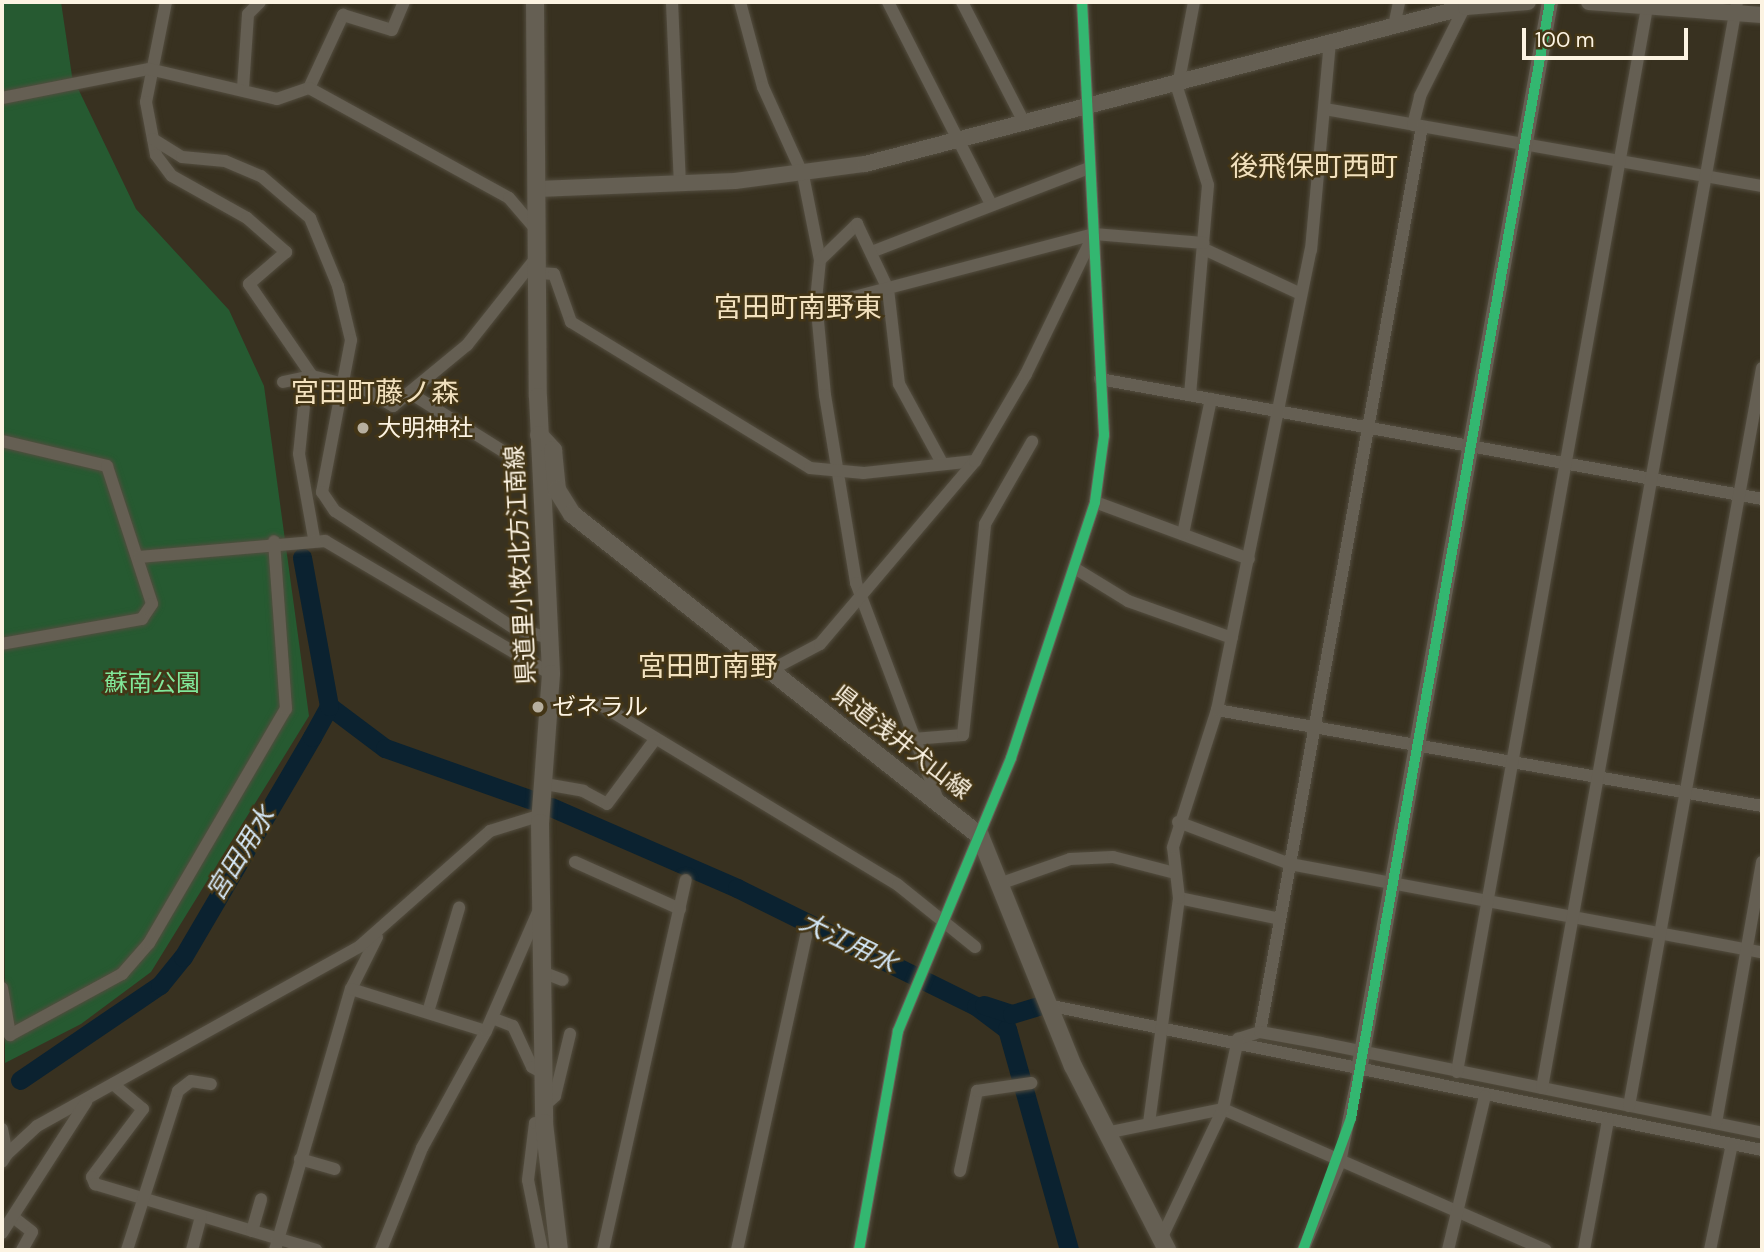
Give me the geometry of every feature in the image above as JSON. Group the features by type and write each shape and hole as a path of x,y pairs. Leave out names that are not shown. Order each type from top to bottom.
{"main road":[{"name":"県道里小牧北方江南線","path":"536,2 539,435 551,674 541,815 543,1073 544,1115 559,1250"},
{"name":"県道浅井犬山線","path":"539,435 554,450 557,490 572,514 938,800 980,836 1106,1133 1164,1245"}],"street":[{"path":"166,2 149,69 156,155 172,176 247,218 286,252 249,284 309,377 299,454 314,538"},
{"path":"243,88 248,14 260,2"},
{"path":"2,98 149,69 243,88 277,99 309,88 343,15 392,30 404,2"},
{"path":"672,2 680,183"},
{"path":"740,2 763,87 803,175 820,260 816,307 835,474 860,598 938,800"},
{"path":"888,2 990,202"},
{"path":"962,2 1023,120"},
{"path":"859,1250 898,1031 914,986 945,922 980,836 1076,569 1095,502 1104,435 1085,105 1082,2"},
{"path":"1190,395 1208,185 1177,81 1194,2"},
{"path":"1394,26 1399,2"},
{"path":"538,189 803,175 1394,26 1466,5 1528,2"},
{"path":"1303,1250 1340,1162 1363,1052 1550,2"},
{"path":"1589,2 1735,8 1762,15"},
{"path":"1457,1072 1515,762 1648,3"},
{"path":"1260,1032 1368,428 1418,126 1420,96 1466,5"},
{"path":"1542,1088 1575,918 1735,8"},
{"path":"1149,1123 1147,1100 1165,1026 1179,898 1175,873 1178,822 1217,710 1249,559 1299,293 1311,250 1330,41"},
{"path":"309,88 509,198 538,232"},
{"path":"1325,109 1762,186"},
{"path":"153,139 182,157 225,161 261,176 310,218 338,286 351,340 346,384 322,492 335,511 514,628 549,638"},
{"path":"874,251 990,202 1089,168"},
{"path":"820,260 857,224 874,251 888,289 899,384 942,463"},
{"path":"816,307 1094,234 1204,246 1299,293"},
{"path":"771,670 820,644 975,461 1026,374 1094,234"},
{"path":"283,382 309,377 346,384 393,406 467,345 539,254"},
{"path":"539,272 554,274 571,322 779,453 835,474 975,461"},
{"path":"1629,1106 1762,368"},
{"path":"1100,379 1762,499"},
{"path":"410,393 511,456"},
{"path":"1183,534 1211,399"},
{"path":"2,441 107,466 139,557 152,604 142,619 2,645"},
{"path":"914,739 962,735 985,524 1032,442"},
{"path":"1095,502 1249,559"},
{"path":"139,557 314,538 551,674"},
{"path":"2,988 10,1035 122,974 149,943 286,709 274,541"},
{"path":"1076,569 1128,601 1232,638"},
{"path":"601,705 653,741 898,885 975,947"},
{"path":"1217,710 1762,806"},
{"path":"545,784 583,791 607,804 653,741"},
{"path":"4,1158 37,1126 86,1102 380,931 463,851 490,831 541,815"},
{"path":"1178,822 1290,864 1762,952"},
{"path":"1002,883 1070,859 1113,857 1175,873"},
{"path":"575,862 680,909"},
{"path":"1716,1123 1762,862"},
{"path":"604,1250 686,880"},
{"path":"1179,898 1280,919"},
{"path":"381,1250 422,1148 486,1031 541,903"},
{"path":"428,1012 458,908"},
{"path":"276,1245 351,989 380,931"},
{"path":"737,1250 806,935"},
{"path":"542,972 564,980"},
{"path":"351,989 486,1031"},
{"path":"1052,1006 1238,1039 1359,1070 1762,1150"},
{"path":"492,1018 518,1031 532,1067 543,1073"},
{"path":"1238,1039 1260,1032 1762,1133"},
{"path":"542,1250 528,1180 535,1123 544,1115 555,1096 570,1034"},
{"path":"1164,1245 1223,1110 1238,1039"},
{"path":"127,1250 178,1091 191,1081 211,1084"},
{"path":"113,1084 143,1109 93,1177 144,1198 252,1231 276,1245 316,1250"},
{"path":"960,1171 977,1091 1025,1086"},
{"path":"1448,1250 1459,1216 1485,1096"},
{"path":"2,1233 86,1102"},
{"path":"1106,1133 1223,1110 1459,1216 1545,1250"},
{"path":"1584,1250 1608,1120"},
{"path":"2,1129 4,1158"},
{"path":"1710,1250 1732,1144"},
{"path":"300,1159 335,1170"},
{"path":"252,1231 261,1199"},
{"path":"13,1216 33,1232 22,1250"},
{"path":"192,1250 201,1216"}],"green space":[{"name":"蘇南公園","path":"2,2 61,2 72,76 136,209 229,310 264,386 309,716 151,972 81,1024 5,1063"}],"waterway":[{"name":"宮田用水","path":"20,1080 160,985 183,957 329,706 302,557"},
{"name":"大江用水","path":"329,706 385,748 532,800"},
{"name":"大江用水","path":"551,807 737,888 976,1006 1007,1029 1069,1250"},
{"path":"984,1005 1012,1014 1041,1005"}],"cycle path":[{"path":"859,1250 898,1031 1011,758 1095,502 1104,435 1082,2"},
{"path":"1303,1250 1351,1118 1550,2"}],"place":[{"name":"大明神社","path":"363,428"},
{"name":"ゼネラル","path":"538,707"}],"district":[{"name":"後飛保町西町","path":"1314,167"},
{"name":"宮田町南野東","path":"798,308"},
{"name":"宮田町藤ノ森","path":"375,393"},
{"name":"宮田町南野","path":"708,667"}]}
